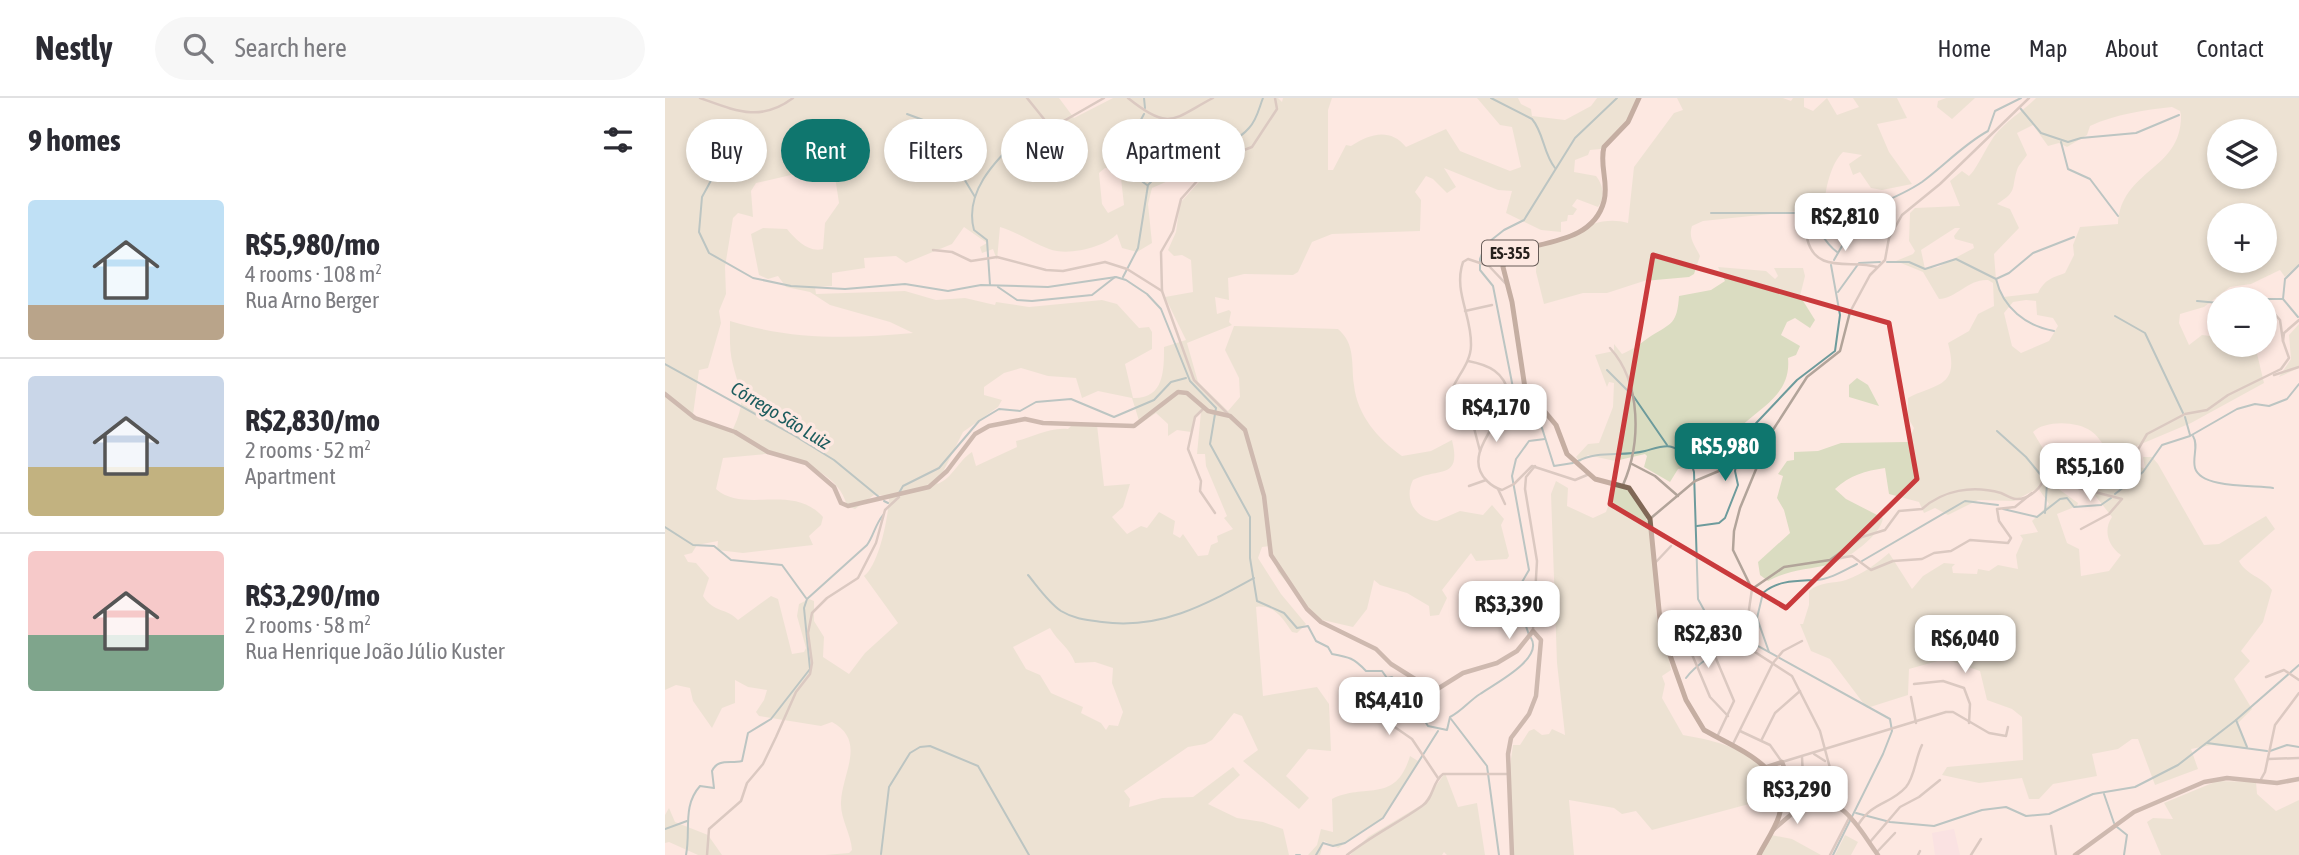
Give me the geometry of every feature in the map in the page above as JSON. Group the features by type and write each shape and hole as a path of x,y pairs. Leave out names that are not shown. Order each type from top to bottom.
{"main road":[{"name":"ES-355","path":"1623,485 1604,482 1588,474 1572,460 1561,446 1556,425 1525,388 1502,263 1507,254 1571,237 1598,213 1605,198 1604,147 1628,122 1639,98"},
{"path":"1623,485 1635,493 1650,519 1661,630 1675,676 1697,722 1717,738 1767,767 1781,795 1780,814 1759,855"}],"street":[{"path":"700,98 743,114 773,108 793,98"},
{"path":"1027,98 1048,124 1055,126 1104,98"},
{"path":"1128,98 1149,114 1167,118 1192,113 1213,98"},
{"path":"1275,98 1277,109 1252,147 1215,161 1181,199 1173,232 1161,252 1162,291 1194,380 1244,430 1261,482 1274,561 1317,620 1376,649 1395,667 1431,689 1439,688 1463,673 1497,663 1517,651 1533,631 1537,561 1525,489 1528,474 1535,466"},
{"path":"1756,651 1748,623 1752,589 1733,550 1734,531 1740,508 1771,433 1807,377 1840,351 1850,312 1877,267 1885,260 1889,238 1907,209 1940,184 2029,98"},
{"path":"1807,238 1809,250 1819,258 1836,264 1877,267"},
{"path":"933,250 947,251 971,261 986,257 1012,259 1046,270 1074,271 1109,262 1162,291"},
{"path":"1505,503 1498,489 1486,480 1481,472 1480,451 1474,428 1452,411 1448,401 1468,361 1471,340 1459,287 1463,262 1473,259 1489,265 1507,285"},
{"path":"1465,311 1492,305"},
{"path":"2271,376 2288,360 2277,317"},
{"path":"2283,341 2287,330 2299,320"},
{"path":"1610,348 1619,358 1630,382 1635,407 1632,458 1623,485"},
{"path":"1468,361 1494,369 1505,381 1509,394 1480,451"},
{"path":"1752,589 1784,567 1852,556 1871,570 1893,561 1922,559 1934,553 1951,551 1971,540 2010,542 2010,535 1998,519 1997,509 2015,507 2043,481 2073,475 2099,475 2136,453 2147,434 2185,414 2207,410 2228,395 2271,376 2299,367"},
{"path":"665,394 695,418 735,432 768,452 806,463 834,487 843,505 851,506 923,490 940,479 975,434 989,426 1025,419 1043,423 1134,426 1178,392 1187,393 1203,408 1230,416"},
{"path":"1203,408 1195,417 1188,449 1201,481 1200,491 1215,513"},
{"path":"1650,519 1695,481 1721,472 1730,459"},
{"path":"1631,464 1655,476 1678,496"},
{"path":"1498,489 1514,484 1529,468 1535,466 1575,480 1588,474"},
{"path":"1469,486 1486,480"},
{"path":"2052,481 2085,492 2097,491 2121,498 2121,502 2109,514 2081,529"},
{"path":"1832,559 1862,537 1885,530 1899,511 1922,509 1932,499 1945,493 1978,490 1998,492 2015,499 2032,493"},
{"path":"707,855 709,829 741,802 747,783 763,764 791,699 810,674 812,663 808,633 812,613 827,598 858,578 876,543 885,510 898,497"},
{"path":"1655,563 1671,546"},
{"path":"1669,653 1706,635 1748,623"},
{"path":"1721,630 1790,674 1820,731 1823,751 1840,805 1877,854 1895,833"},
{"path":"1512,855 1508,774 1511,738 1528,714 1538,688 1542,643 1533,631"},
{"path":"1706,635 1733,699 1717,738"},
{"path":"1732,746 1774,662 1780,654 1802,641"},
{"path":"1688,645 1710,696 1728,716"},
{"path":"2266,677 2283,670 2299,680"},
{"path":"1914,684 1943,681 1964,688 1970,704 1969,723"},
{"path":"1352,686 1373,712 1412,739 1438,778"},
{"path":"1762,739 1775,713 1800,691"},
{"path":"2260,781 2275,725 2299,693"},
{"path":"1910,697 1916,723"},
{"path":"1767,767 1950,712 2004,737 2008,734 2008,727"},
{"path":"1740,731 1770,745 1782,762 1789,780 1808,800"},
{"path":"1855,826 1864,815 1898,794 1908,784 1922,745"},
{"path":"1814,754 1826,762"},
{"path":"1789,780 1803,777 1802,757"},
{"path":"2268,759 2299,758"},
{"path":"1347,855 1388,825 1424,805 1438,778 1452,772 1508,774"},
{"path":"2075,855 2134,812 2196,785 2219,779 2277,783 2299,779"},
{"path":"1869,843 1900,807 1919,797 1940,780"},
{"path":"1771,831 1808,800 1828,800 1840,805"},
{"path":"1830,855 1849,818"},
{"path":"2051,826 2056,855"},
{"path":"1971,855 1980,839"}],"highlighted area":[{"path":"1653,255 1889,323 1917,479 1786,608 1610,504"}],"shaded area":[{"path":"1954,829 1960,855 1935,855 1932,833"}],"green space":[{"path":"665,98 1059,98 1074,118 1113,98 1278,98 1282,102 1283,98 1332,98 1328,110 1328,170 1333,170 1346,145 1351,146 1365,138 1386,135 1406,147 1446,129 1460,151 1510,171 1521,167 1512,127 1500,125 1477,98 1518,98 1521,104 1531,109 1532,116 1565,120 1591,106 1597,98 1637,98 1630,116 1601,149 1590,150 1588,155 1575,160 1574,172 1596,176 1602,187 1602,199 1598,207 1577,199 1572,206 1577,209 1573,215 1568,215 1567,221 1561,222 1561,232 1541,230 1506,213 1512,191 1498,190 1444,168 1456,187 1447,193 1426,176 1415,192 1421,200 1420,231 1332,234 1312,242 1298,272 1293,275 1244,274 1228,278 1229,300 1215,297 1217,314 1229,310 1229,322 1232,325 1187,343 1198,382 1228,411 1240,397 1239,378 1225,350 1234,326 1338,329 1348,341 1352,355 1359,406 1370,425 1385,442 1402,456 1431,451 1452,440 1454,462 1451,467 1413,480 1410,495 1413,507 1423,517 1437,521 1460,511 1483,515 1492,505 1504,519 1501,525 1509,556 1507,559 1476,561 1471,553 1442,590 1447,598 1439,615 1430,616 1429,606 1407,593 1380,585 1374,580 1367,609 1353,627 1318,619 1278,572 1270,546 1262,547 1258,558 1281,594 1306,624 1297,633 1292,632 1273,610 1256,607 1263,696 1317,687 1329,704 1331,751 1308,749 1286,776 1309,798 1299,809 1243,761 1258,750 1242,716 1234,713 1212,740 1188,747 1124,791 1130,799 1129,807 1162,798 1193,797 1233,767 1240,775 1208,804 1237,818 1263,822 1283,829 1289,855 825,855 849,853 852,850 841,808 850,758 848,738 842,730 832,722 821,726 759,716 756,712 767,690 748,687 735,680 735,703 722,708 712,728 693,701 690,688 676,685 665,690","holes":["686,119 767,119 767,180 781,177 781,119 870,119 870,182 836,182 839,203 825,223 823,249 808,247 787,229 763,228 751,234 759,275 768,279 778,276 786,287 810,292 830,305 890,322 913,333 866,336 798,335 730,321 731,354 741,396 740,410 733,429 711,424 693,415 699,370 708,368 721,323 719,311 726,294 725,267 733,218 738,213 753,217 751,191 756,183 760,182 686,182","1102,119 1245,119 1245,182 1199,182 1180,203 1176,232 1168,250 1174,256 1182,255 1191,260 1193,292 1165,297 1186,340 1164,347 1160,382 1151,394 1133,398 1125,364 1152,349 1152,332 1149,327 1139,328 1117,304 1102,300 1029,307 996,302 995,305 965,298 936,300 905,291 816,294 815,287 832,286 832,273 865,268 864,258 896,256 906,263 952,244 964,227 987,243 980,247 982,253 993,249 997,260 1000,227 1049,249 1067,252 1105,243 1117,234 1122,248 1137,252 1152,243 1148,204 1152,188 1166,182 1121,182 1124,205 1108,213 1102,204 1099,173 1102,170","1021,368 1048,376 1076,378 1082,398 1098,391 1132,398 1140,424 1156,413 1168,424 1168,436 1177,430 1191,432 1195,416 1201,412 1197,454 1205,454 1206,466 1227,516 1224,518 1233,529 1217,536 1218,542 1211,545 1208,555 1198,556 1183,534 1180,538 1173,534 1175,521 1159,512 1147,528 1141,526 1127,534 1112,517 1123,507 1130,484 1104,486 1097,425 1073,424 1068,429 1048,431 1016,441 1017,447 976,466 972,452 947,478 937,484 963,432 998,407 1002,400 984,395 984,387 1004,373","776,453 819,471 837,486 847,506 855,509 874,495 889,496 879,551 864,576 898,623 865,653 849,674 823,657 824,637 814,621 814,601 809,599 799,604 797,616 806,648 804,652 792,654 778,599 771,596 738,620 716,608 703,596 709,578 696,563 688,562 684,555 692,553 697,545 718,541 717,550 743,553 813,545 809,536 821,525 823,517 811,507 798,502 727,496 716,489 723,458","1050,628 1075,663 1095,662 1113,668 1112,683 1123,712 1118,726 1109,725 1106,730 1101,723 1081,713 1083,707 1051,693 1040,675 1026,669 1013,647"]},
{"path":"1677,98 1783,98 1791,101 1793,98 1804,98 1804,107 1813,111 1827,98 1837,115 1859,107 1853,98 1897,98 1907,118 1877,124 1889,152 1912,184 1882,190 1871,188 1860,172 1853,175 1849,164 1862,155 1843,152 1834,164 1828,181 1825,213 1809,216 1798,211 1703,221 1692,226 1691,238 1700,256 1694,274 1689,277 1644,281 1607,293 1583,293 1544,304 1536,272 1537,248 1592,224 1604,221 1628,223 1634,167 1674,113 1683,110"},
{"path":"1946,98 1975,98 1952,119 1937,107 1938,101"},
{"path":"2036,98 2299,98 2299,264 2285,277 2280,270 2277,271 2277,203 2207,203 2207,273 2274,273 2251,284 2207,287 2207,305 2180,314 2179,323 2189,345 2202,335 2207,336 2207,357 2258,357 2264,383 2191,423 2134,447 2106,448 2091,431 2078,425 2045,425 2033,432 2054,467 2049,482 2078,503 2077,506 2057,514 2067,543 2079,549 2081,576 2109,571 2121,555 2108,538 2107,532 2112,517 2094,494 2080,486 2101,479 2120,465 2145,468 2143,457 2152,457 2158,464 2204,545 2219,544 2266,516 2275,529 2239,561 2246,570 2272,590 2263,622 2241,651 2250,661 2234,679 2252,709 2237,724 2248,749 2211,745 2191,749 2198,769 2155,785 2138,739 2132,739 2118,749 2092,754 2097,776 2053,784 2039,799 2029,799 2022,778 1979,783 1942,775 1947,767 2023,760 2022,717 2012,709 1987,700 1980,671 1945,659 1909,669 1908,695 1867,708 1830,659 1811,651 1800,624 1803,624 1809,605 1809,591 1858,575 1889,553 1912,589 1923,576 1944,563 1955,564 1952,567 1953,573 1977,574 1978,569 1989,571 1998,565 2018,569 2016,555 2023,539 2020,535 2038,532 2032,521 2049,504 2038,488 2014,501 1978,500 1948,515 1935,508 1924,513 1919,502 1889,494 1885,468 1864,472 1846,480 1835,489 1846,499 1883,518 1870,539 1838,562 1792,572 1768,581 1760,575 1758,562 1790,533 1784,510 1777,498 1783,476 1778,474 1787,461 1794,460 1794,452 1818,451 1841,443 1908,442 1914,428 1908,418 1908,398 1943,382 1951,368 1948,343 1969,331 1978,314 1994,306 1993,283 1988,280 1974,282 1939,299 1923,272 1896,261 1915,251 1909,241 1910,213 1915,208 1960,206 1950,181 1962,171 1969,176 2004,125","holes":["2172,107 2180,111 2179,134 2162,160 2129,192 2118,224 2080,227 2073,245 2074,255 2065,273 2046,282 2038,293 2003,297 1996,280 1994,254 2019,228 2010,209 1997,204 2011,193 2018,168 2027,155 2017,133 2033,125 2048,146 2059,143 2067,147 2087,135 2090,126 2110,118","1955,228 1960,228 1954,236 1955,239 1973,244 1974,248 1938,267 1925,269 1921,250","2036,301 2037,315 2053,318 2058,326 2049,341 2021,353 2012,346 2004,313 2013,302"]},
{"path":"1718,267 1766,271 1775,279 1778,276 1774,268 1803,268 1805,276 1800,296 1815,320 1810,328 1795,318 1787,322 1781,335 1800,346 1796,355 1788,358 1786,379 1777,395 1742,426 1730,444 1689,436 1675,441 1675,444 1697,461 1690,467 1678,469 1670,482 1644,467 1647,456 1645,454 1615,461 1588,455 1580,462 1576,457 1588,444 1599,443 1613,407 1614,383 1609,382 1607,387 1595,355 1614,351 1614,344 1622,354 1669,325 1675,318 1679,296 1711,290 1725,281"},
{"path":"2299,324 2299,368 2279,377 2291,359 2289,335"},
{"path":"1857,378 1868,385 1879,406 1849,397 1849,385"},
{"path":"1556,481 1568,488 1567,506 1593,518 1606,512 1616,483 1631,494 1642,508 1652,545 1658,623 1671,670 1662,676 1665,684 1662,698 1683,735 1728,746 1754,760 1773,781 1779,796 1652,830 1636,811 1622,814 1614,808 1569,800 1574,855 1512,855 1510,766 1513,745 1520,745 1529,731 1534,729 1542,735 1549,734 1552,729 1565,735 1557,663 1551,494"},
{"path":"1410,756 1418,761 1382,819 1338,848 1324,841 1320,855 1308,855 1317,845 1321,829 1333,832 1332,799 1344,794 1388,787 1404,771"},
{"path":"1445,773 1458,807 1477,803 1485,855 1447,855 1444,852 1442,855 1350,855 1368,837 1423,804"},
{"path":"2217,781 2256,782 2257,794 2276,811 2299,800 2299,855 2161,855 2147,822 2153,818 2173,819 2164,803"},
{"path":"669,808 675,822 708,835 722,855 698,855 669,842 665,843 665,815"},
{"path":"1771,835 1792,839 1821,855 1759,855"},
{"path":"1845,835 1858,842 1851,855 1835,855"}],"waterway":[{"path":"1144,98 1145,108"},
{"path":"1123,277 1138,248 1148,185 1170,169 1240,137 1254,121 1263,98"},
{"path":"1491,98 1532,119 1555,168"},
{"path":"1573,463 1554,466 1542,428 1515,398 1493,286 1480,270 1480,259 1485,245 1504,230 1524,220 1575,138 1617,98"},
{"path":"1834,260 1862,211 1900,195 1922,182 1988,131 1995,111 2021,98"},
{"path":"2020,108 2041,133 2068,142 2081,138 2136,133 2179,115"},
{"path":"907,114 926,121 934,129 975,197"},
{"path":"1144,114 1126,148 1124,160 1132,174 1147,185"},
{"path":"2061,142 2068,169 2090,179 2118,216"},
{"path":"990,285 987,240 974,230 973,203 983,179 1001,157"},
{"path":"710,182 702,197 699,232 709,253 753,278 791,286 845,289 905,284 948,291 981,285 1048,287 1116,277 1126,280 1147,294 1161,309 1190,381 1216,408 1210,444 1250,517 1250,558 1257,601 1284,613 1297,628 1308,626 1316,641 1328,647 1332,654 1351,659 1366,671 1382,671 1387,678 1392,677 1406,691 1428,726 1447,730 1450,717 1524,662 1533,646 1531,638"},
{"path":"1711,213 1803,213 1813,221 1837,252"},
{"path":"1887,262 1909,262 1925,269 1956,259 1996,279 2009,273 2033,253 2074,237"},
{"path":"1838,292 1859,263 1880,262"},
{"path":"1697,526 1719,523 1725,518 1738,485 1735,471 1742,438 1797,380 1835,351 1840,315 1831,265"},
{"path":"2283,299 2285,279 2299,265"},
{"path":"998,287 1017,300 1032,301 1092,295 1115,277"},
{"path":"1996,279 2004,299 2017,314 2034,325 2054,331"},
{"path":"2277,299 2283,299 2298,317"},
{"path":"2197,301 2207,302"},
{"path":"2115,316 2145,333 2183,413"},
{"name":"Córrego São Luiz","path":"665,364 834,460 879,497"},
{"path":"1607,370 1634,397 1667,445"},
{"name":"Córrego São Luiz","path":"899,493 903,486 939,468 979,421 999,409 1020,411 1036,402 1071,399 1114,417 1154,400 1171,382 1186,378"},
{"path":"2115,494 2143,472 2162,445 2190,436 2237,409 2255,404 2269,406 2287,399 2299,384"},
{"path":"2185,417 2190,435"},
{"path":"1997,431 2026,457 2044,479"},
{"path":"2193,436 2194,464 2199,475 2218,483 2273,488"},
{"name":"Córrego São Luiz","path":"1529,635 1515,594 1529,570 1512,476 1516,459 1529,441 1545,439"},
{"name":"Córrego São Luiz","path":"1578,461 1594,456 1637,453 1666,446 1683,454 1694,472 1698,599 1709,619 1890,719 1892,731 1883,754 1833,855"},
{"path":"2045,513 2047,483"},
{"path":"2003,509 2037,517 2060,499 2067,498 2074,507 2101,505 2111,498"},
{"name":"Córrego São Luiz","path":"884,501 888,503"},
{"path":"1862,561 1965,501 1998,505"},
{"path":"686,855 689,810 694,794 700,786 714,788 712,771 718,764 742,761 748,733 771,719 810,669 804,608 807,599 867,545 883,515"},
{"path":"665,527 693,545 714,546 731,560 782,565 806,598"},
{"path":"1769,652 1757,618 1763,593 1781,583 1820,580 1857,564"},
{"path":"1028,575 1043,594 1066,614 1086,620 1123,624 1163,619 1181,613 1254,578"},
{"path":"1686,678 1730,638"},
{"path":"1856,813 1890,822 1934,826 1982,810 2006,807 2026,816 2049,814 2093,794 2135,787 2178,765 2236,720 2299,665"},
{"path":"1451,719 1487,766 1499,855"},
{"path":"2236,720 2247,747"},
{"path":"1316,855 1323,843 1333,846 1345,843 1383,818 1438,731"},
{"path":"2207,743 2267,751"},
{"path":"2270,751 2287,745 2299,747"},
{"path":"881,854 889,787 910,753 920,747 930,746 978,766 1029,855"},
{"path":"2104,794 2114,823"},
{"path":"665,829 687,821"},
{"path":"2117,827 2127,835 2124,855"}]}
